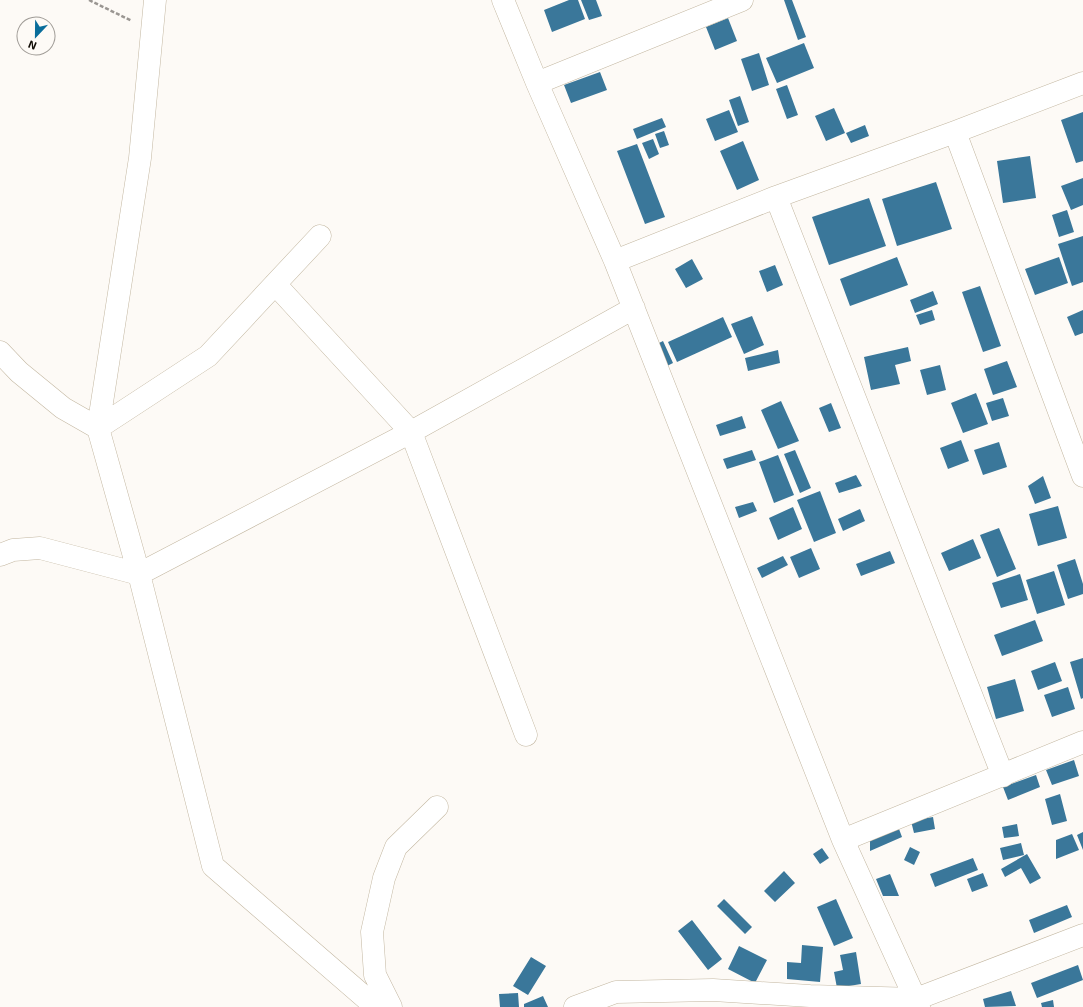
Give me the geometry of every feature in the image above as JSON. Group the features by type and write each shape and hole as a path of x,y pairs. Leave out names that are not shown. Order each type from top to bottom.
{"street":[{"path":"155,0 140,158 98,428 139,574 213,866 376,1007"},
{"path":"503,0 537,83 615,261 843,840 918,1003"},
{"path":"537,83 742,0"},
{"path":"615,261 776,197 955,132 1083,83"},
{"path":"955,132 1083,476"},
{"path":"776,197 1003,776"},
{"path":"98,428 208,356 320,236"},
{"path":"275,284 410,432 526,735"},
{"path":"0,555 13,550 40,548 139,574 410,432 634,308"},
{"path":"0,352 19,372 63,408 98,428"},
{"path":"843,840 1003,776 1083,742"},
{"path":"392,1007 375,975 372,932 384,878 396,847 437,807"},
{"path":"575,1007 619,1000 713,990 808,1002 918,1003 1083,935"}],"path":[{"path":"89,0 152,30"}],"building":[{"path":"569,0 578,0 585,19 552,32 544,10"},
{"path":"581,0 596,0 602,16 589,20"},
{"path":"784,0 792,0 806,37 798,40"},
{"path":"728,18 737,41 715,50 706,27"},
{"path":"804,43 814,68 777,83 766,58"},
{"path":"759,53 769,85 752,91 741,59"},
{"path":"600,72 607,90 571,103 564,85"},
{"path":"787,85 798,115 787,119 776,89"},
{"path":"740,96 749,122 738,126 729,100"},
{"path":"834,108 845,133 826,141 815,116"},
{"path":"729,110 738,132 715,141 706,119"},
{"path":"1083,112 1083,161 1076,163 1061,120"},
{"path":"662,118 666,127 637,139 633,129"},
{"path":"865,125 869,136 851,143 846,133"},
{"path":"664,131 669,145 660,148 655,134"},
{"path":"653,139 659,154 649,159 642,143"},
{"path":"743,141 759,180 737,190 720,151"},
{"path":"637,144 665,217 645,224 617,151"},
{"path":"1030,156 1036,198 1003,203 997,161"},
{"path":"1083,178 1083,205 1071,210 1061,186"},
{"path":"936,182 952,229 897,246 882,199"},
{"path":"869,198 886,246 829,265 812,217"},
{"path":"1067,210 1074,232 1059,237 1052,215"},
{"path":"1083,236 1083,282 1072,286 1058,244"},
{"path":"897,257 908,285 850,306 840,279"},
{"path":"1059,257 1068,283 1035,295 1025,269"},
{"path":"692,259 703,279 686,288 675,269"},
{"path":"775,265 783,285 767,292 759,271"},
{"path":"980,286 1001,346 983,352 962,292"},
{"path":"933,291 938,304 915,313 910,300"},
{"path":"932,310 935,320 920,325 916,315"},
{"path":"1083,310 1083,333 1075,336 1067,317"},
{"path":"752,316 764,345 744,354 731,324"},
{"path":"723,317 732,337 677,362 668,342"},
{"path":"663,341 673,363 667,366 657,344"},
{"path":"908,347 911,361 895,365 900,384 871,390 864,357"},
{"path":"778,350 780,363 748,371 745,358"},
{"path":"1007,361 1017,387 993,395 984,369"},
{"path":"940,365 946,390 927,395 920,370"},
{"path":"976,393 988,424 963,433 951,403"},
{"path":"1003,398 1009,416 992,421 986,403"},
{"path":"781,401 799,441 778,449 761,410"},
{"path":"831,403 841,428 829,432 819,408"},
{"path":"742,416 746,428 720,436 716,425"},
{"path":"961,440 969,461 948,469 940,448"},
{"path":"999,442 1007,467 983,475 974,450"},
{"path":"752,450 756,460 727,469 723,459"},
{"path":"795,450 811,488 800,493 784,454"},
{"path":"778,455 794,495 774,503 759,462"},
{"path":"856,475 862,486 839,493 835,483"},
{"path":"1043,476 1051,498 1035,504 1028,486"},
{"path":"820,491 836,533 814,542 797,500"},
{"path":"753,502 757,511 739,518 735,507"},
{"path":"1058,506 1067,538 1038,546 1029,514"},
{"path":"793,507 802,529 778,540 769,518"},
{"path":"860,509 865,521 843,531 838,519"},
{"path":"999,528 1016,569 997,577 980,535"},
{"path":"973,539 981,558 949,571 941,553"},
{"path":"811,548 820,569 799,578 790,557"},
{"path":"890,551 895,563 861,576 856,564"},
{"path":"783,556 788,565 762,578 757,568"},
{"path":"1075,559 1083,584 1083,594 1068,599 1057,565"},
{"path":"1054,571 1065,605 1037,614 1026,580"},
{"path":"1020,574 1028,600 1001,608 992,583"},
{"path":"1035,620 1043,641 1002,656 994,635"},
{"path":"1083,658 1083,698 1081,699 1070,662"},
{"path":"1055,662 1062,681 1038,690 1031,671"},
{"path":"1015,679 1024,711 996,719 987,687"},
{"path":"1068,687 1075,709 1052,717 1044,695"},
{"path":"1074,760 1079,776 1052,785 1046,770"},
{"path":"1036,775 1040,787 1008,800 1003,787"},
{"path":"1060,794 1067,821 1052,825 1045,799"},
{"path":"933,817 935,829 914,833 911,821"},
{"path":"1017,824 1019,836 1004,838 1002,827"},
{"path":"899,829 902,837 870,851 870,840"},
{"path":"1083,832 1083,850 1077,835"},
{"path":"1072,834 1079,850 1056,859 1056,840"},
{"path":"1021,843 1024,855 1003,860 1000,848"},
{"path":"910,847 920,852 914,865 904,860"},
{"path":"822,848 829,858 820,864 813,854"},
{"path":"1027,854 1041,878 1030,884 1021,868 1005,877 1001,869"},
{"path":"973,858 978,870 935,887 930,874"},
{"path":"784,871 795,883 775,902 764,891"},
{"path":"983,873 988,886 972,892 967,879"},
{"path":"890,874 899,896 883,896 876,879"},
{"path":"724,899 752,927 745,934 717,906"},
{"path":"836,899 853,938 834,946 817,907"},
{"path":"1067,905 1072,917 1034,933 1029,920"},
{"path":"692,920 722,959 708,970 678,931"},
{"path":"802,945 823,947 820,982 787,979 787,962 801,963"},
{"path":"739,946 767,960 755,983 728,969"},
{"path":"856,952 861,984 837,988 834,972 843,970 840,955"},
{"path":"531,957 546,966 528,995 513,986"},
{"path":"1078,965 1083,980 1037,998 1031,983"},
{"path":"1011,991 1016,1006 985,1007 983,999"},
{"path":"518,993 519,1007 500,1007 499,994"},
{"path":"543,996 548,1007 524,1007 524,1004"},
{"path":"1053,1000 1054,1007 1042,1007 1041,1003"}]}
